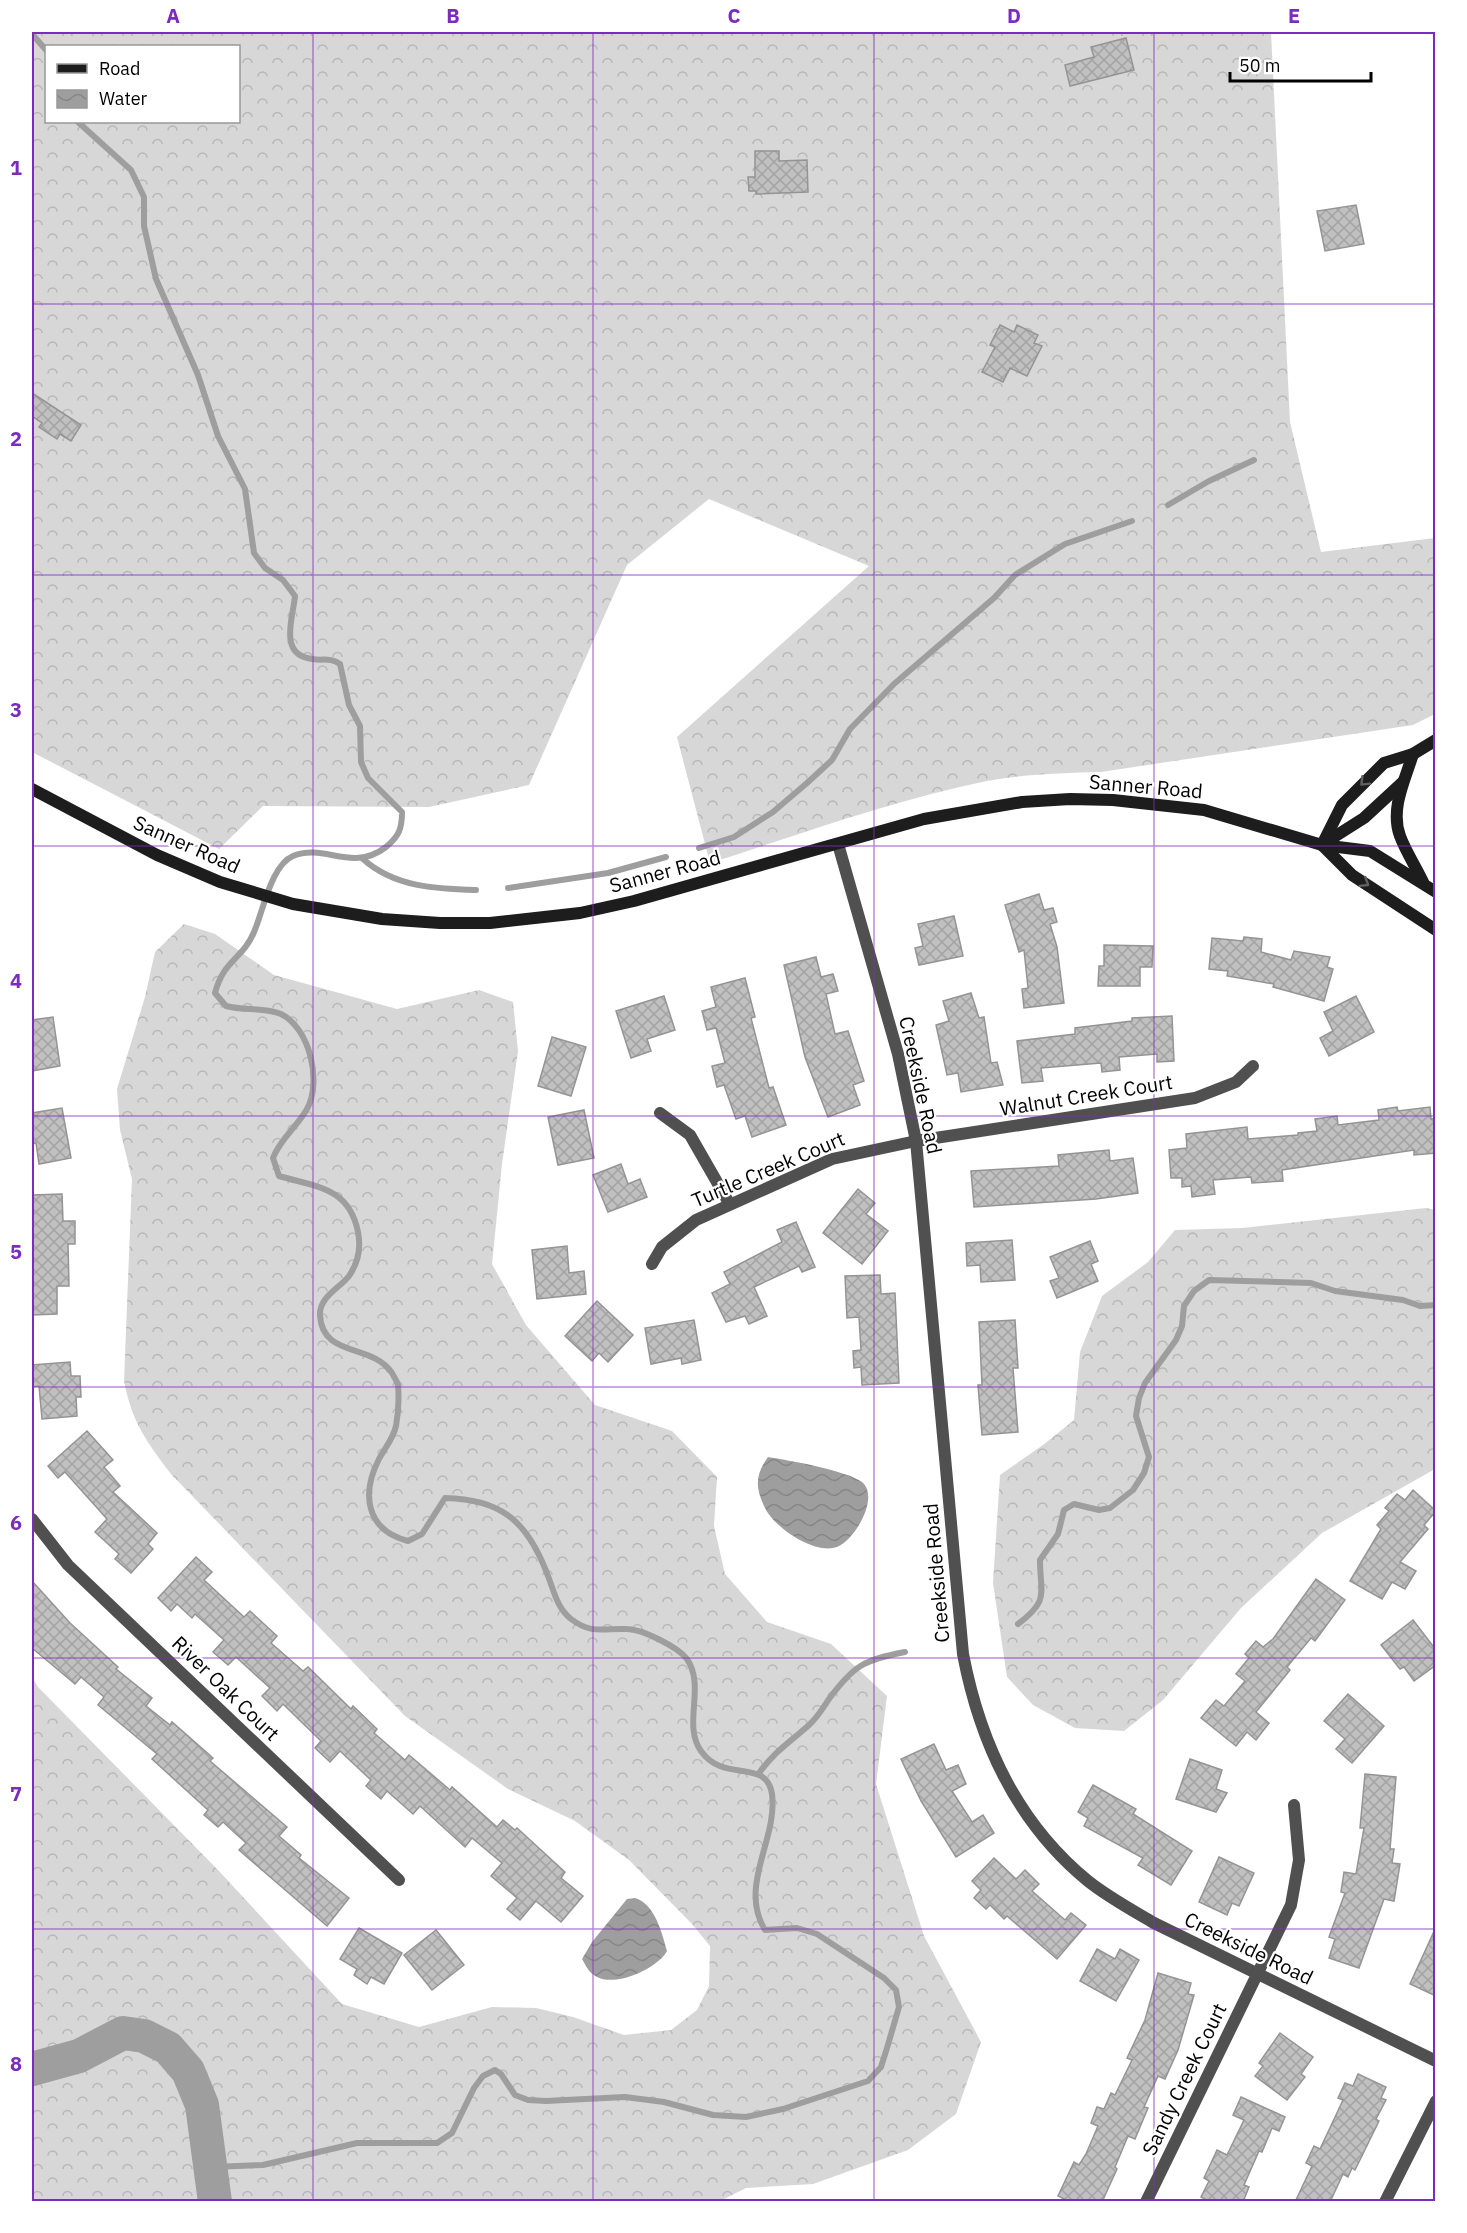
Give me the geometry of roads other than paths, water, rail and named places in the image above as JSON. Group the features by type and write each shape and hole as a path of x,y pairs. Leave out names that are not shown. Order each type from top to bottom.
{"main road":[{"path":"1322,845 1342,806 1360,785 1384,763 1413,754 1436,740"},
{"path":"1413,754 1397,804 1396,818 1400,836 1423,882"},
{"path":"1322,845 1364,818 1405,781"},
{"name":"Sanner Road","path":"32,789 157,855 244,890 293,904 382,919 440,923 534,919 634,902 924,819 980,807 1070,799 1113,800 1204,810 1322,845 1370,851 1436,892"},
{"path":"1322,845 1352,875 1436,930"}],"street":[{"name":"Creekside Road","path":"838,844 898,1054 916,1141 963,1654 971,1697 1000,1773 1023,1809 1053,1848 1089,1881 1154,1923 1436,2061"},
{"name":"Walnut Creek Court","path":"916,1141 1194,1098 1236,1082 1253,1066"},
{"path":"660,1113 690,1135 729,1203"},
{"name":"Turtle Creek Court","path":"652,1264 662,1247 676,1233 729,1203 832,1159 916,1141"},
{"name":"River Oak Court","path":"32,1519 68,1565 399,1880"},
{"name":"Sandy Creek Court","path":"1146,2202 1291,1905 1299,1860 1294,1805"},
{"path":"1385,2202 1436,2100"}],"water":[{"path":"768,1457 831,1470 862,1482 867,1489 867,1507 858,1527 844,1543 837,1547 817,1547 796,1538 777,1523 765,1508 758,1488 759,1476"},
{"path":"635,1898 648,1906 653,1913 667,1951 655,1964 635,1975 615,1980 597,1977 582,1959 592,1942 627,1899"}],"waterway":[{"path":"32,34 45,49"},
{"path":"79,123 131,170 144,197 144,226 156,279 198,375 218,436 245,489 254,553 265,568 283,580 295,596 291,643 301,656 340,664 349,705 360,726 361,762 368,778 402,812 397,836 386,847 374,854 362,858 350,858 305,853 285,861 273,879 250,941 223,973 215,993 226,1006 281,1014 299,1031 311,1057 313,1085 307,1109 273,1158 279,1176 329,1191 339,1197 354,1217 359,1238 355,1266 349,1276 326,1298 320,1315 323,1329 329,1338 338,1344 373,1357 392,1373 398,1385 396,1426 373,1472 369,1497 371,1509 383,1528 394,1536 408,1541 422,1534 445,1498 465,1499 497,1509 522,1528 531,1541 540,1557 559,1605 571,1619 592,1629 627,1629 641,1632 668,1644 682,1654 687,1659 695,1681 693,1729 701,1751 710,1761 721,1766 762,1776 768,1783 772,1794 770,1828 757,1879 756,1897 758,1913 765,1930 797,1928 817,1934 884,1978 896,1990 899,2007 881,2067 868,2081 783,2109 746,2117 713,2115 664,2102 625,2097 528,2100 515,2095 501,2074 495,2070 483,2076 474,2088 452,2133 437,2143 357,2143 263,2165 212,2167"},
{"path":"1168,505 1209,481 1254,460"},
{"path":"699,848 734,837 773,812 807,783 832,760 850,729 894,684 994,598 1015,575 1065,544 1132,521"},
{"path":"508,888 608,873 666,857"},
{"path":"363,859 388,876 416,885 476,890"},
{"path":"1018,1624 1035,1609 1039,1602 1041,1596 1040,1560 1058,1534 1064,1510 1074,1504 1099,1510 1110,1508 1133,1490 1144,1473 1149,1457 1136,1416 1139,1398 1145,1383 1176,1340 1182,1326 1184,1306 1194,1291 1209,1280 1311,1283 1335,1291 1403,1300 1420,1306 1436,1305"},
{"path":"759,1773 777,1752 812,1722 853,1671 870,1661 905,1652"},
{"path":"32,2069 79,2056 123,2033 144,2036 168,2048 188,2071 202,2105 215,2202"}]}
